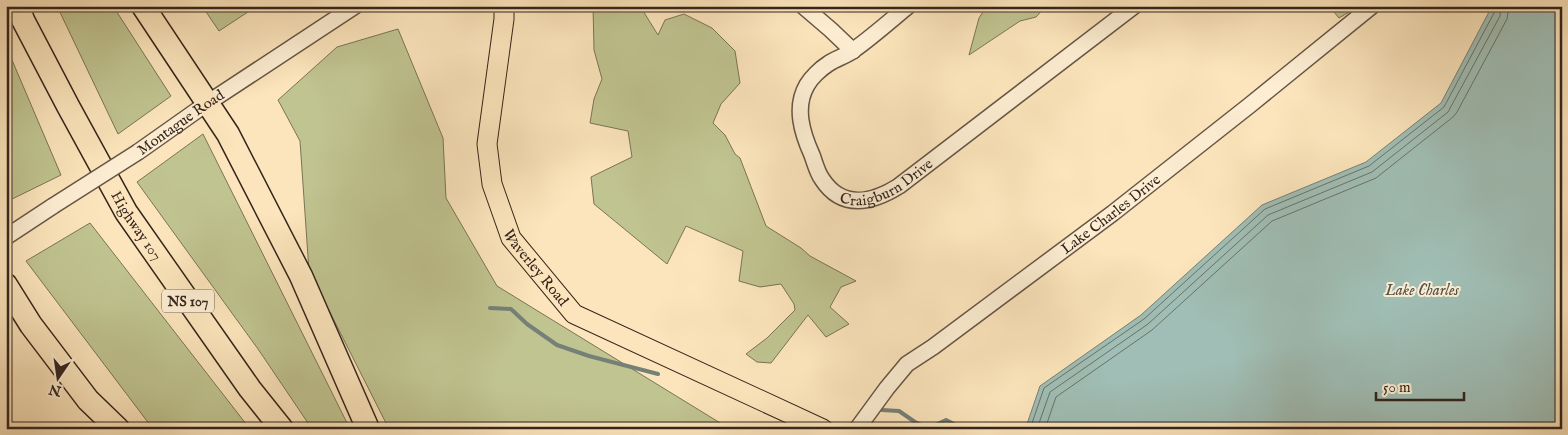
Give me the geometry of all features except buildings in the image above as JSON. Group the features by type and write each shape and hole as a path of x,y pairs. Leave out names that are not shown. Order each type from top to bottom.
{"highway":[{"name":"Highway 107","path":"18,6 23,20 59,89 126,212 250,389 282,429"},
{"path":"142,6 206,104 228,134 301,276 368,429"},
{"path":"6,285 31,325 88,400 118,429"}],"main road":[{"name":"Waverley Road","path":"502,11 488,144 492,184 511,238 574,314 823,429"}],"street":[{"name":"Montague Road","path":"6,237 138,152 206,104 355,6"},
{"path":"803,6 853,51"},
{"name":"Craigburn Drive","path":"908,6 853,51 828,63 807,85 801,100 799,116 808,146 822,178 836,194 856,201 878,198 899,186 1134,6"},
{"name":"Lake Charles Drive","path":"858,429 887,388 908,364 1113,213 1372,6"}],"green space":[{"path":"57,6 113,6 171,96 118,134"},
{"path":"202,6 257,6 219,31"},
{"path":"593,6 640,6 658,35 665,20 684,14 712,28 735,51 740,83 721,104 713,123 725,135 735,154 740,158 766,226 801,248 810,256 856,281 841,287 830,307 849,324 826,337 808,315 771,363 757,362 746,354 767,338 795,310 794,304 781,284 760,287 739,281 743,251 686,226 667,264 594,204 591,177 632,157 628,131 590,123 594,99 602,79 594,50"},
{"path":"987,6 1046,6 1036,17 1020,21 969,55 979,18"},
{"path":"1329,6 1359,6 1339,18"},
{"path":"398,29 443,138 446,198 497,286 730,429 389,429 309,271 300,141 278,100 337,47"},
{"path":"6,46 61,175 6,202"},
{"path":"203,134 350,429 315,429 308,423 258,349 137,182"},
{"path":"90,223 250,429 157,429 150,425 26,261"}],"water":[{"name":"Lake Charles","path":"1490,6 1562,6 1562,429 1027,429 1026,427 1040,386 1141,315 1262,205 1366,162 1441,103 1490,10"}],"waterway":[{"path":"490,308 511,309 527,324 557,345 589,356 658,374"},
{"path":"882,410 899,411 915,422 929,428 946,420 964,429"},
{"path":"983,429 993,427 1026,427"}]}
